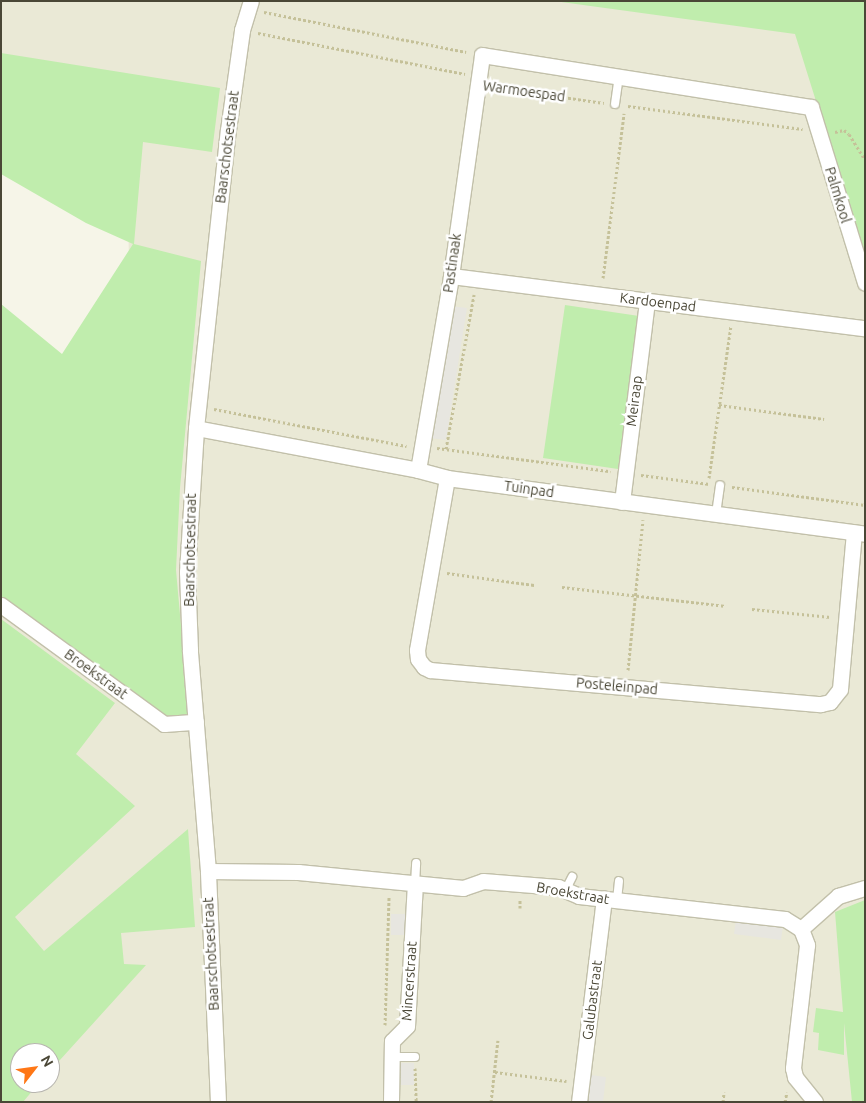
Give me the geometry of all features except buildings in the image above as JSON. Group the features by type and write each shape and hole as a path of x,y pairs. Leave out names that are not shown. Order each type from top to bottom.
{"street":[{"name":"Baarschotsestraat","path":"218,1102 208,871 196,722 187,572 198,406 228,130 242,30 250,4"},
{"name":"Warmoespad","path":"482,55 812,107"},
{"name":"Pastinaak","path":"418,470 451,276 482,55"},
{"name":"Palmkool","path":"812,107 865,283"},
{"name":"Kardoenpad","path":"451,276 865,328"},
{"name":"Meiraap","path":"622,502 647,301"},
{"name":"Tuinpad","path":"196,428 418,470 447,478 859,533"},
{"name":"Posteleinpad","path":"447,478 417,650 418,659 424,667 430,670 821,704 830,702 840,689 846,619 859,533"},
{"name":"Broekstraat","path":"1,605 164,724 196,722"},
{"name":"Broekstraat","path":"208,871 298,872 416,885 463,888 483,880 522,878 565,890 579,896 785,919 801,929"},
{"name":"Mincerstraat","path":"392,1041 407,1026 416,885"},
{"path":"815,1102 795,1077 793,1068 807,946 801,929 838,896 865,888"},
{"name":"Galubastraat","path":"579,1102 610,900"},
{"path":"391,1102 392,1041"}],"lane":[{"path":"615,104 619,77"},
{"path":"716,514 720,485"},
{"path":"416,863 416,885"},
{"path":"565,890 572,877"},
{"path":"610,900 619,881"},
{"path":"392,1057 415,1058"}],"path":[{"path":"250,4 482,55"},
{"name":"Warmoespad","path":"242,30 465,74 463,82 477,85 615,104"},
{"path":"600,295 625,105 819,132 844,130 849,134 865,160"},
{"name":"Pastinaak","path":"446,449 474,294"},
{"path":"708,484 733,312"},
{"path":"719,405 824,419"},
{"name":"Tuinpad","path":"198,406 407,446 446,449 865,504"},
{"path":"626,686 644,504"},
{"path":"430,571 534,585"},
{"path":"562,587 726,606"},
{"path":"752,609 846,619"},
{"path":"389,882 385,1030 392,1041"},
{"path":"492,1102 498,1040"},
{"path":"415,1058 416,1102"},
{"path":"495,1072 582,1082"},
{"path":"723,1102 724,1092"}],"shaded area":[{"path":"1,1 865,1 865,1102 1,1102 1,584 137,686 126,105 1,84"},
{"path":"451,306 467,308 446,440 430,438"},
{"path":"391,914 405,914 405,935 391,935"},
{"path":"736,919 783,926 781,940 734,934"},
{"path":"401,1063 414,1063 414,1085 401,1085"},
{"path":"591,1075 606,1077 603,1102 588,1102"}],"green space":[{"path":"554,1 865,1 865,258 795,34"},
{"path":"1,53 220,88 212,152 143,142 134,244 201,261 180,488 176,570 189,715 164,718 1,602 1,304 62,354 133,244 86,223 1,174"},
{"path":"565,305 639,316 618,469 543,458"},
{"path":"1,619 115,703 76,754 135,806 15,917 44,951 188,829 195,927 121,933 124,964 146,965 60,1060 60,1043 10,1043 10,1093 31,1093 23,1102 1,1102"},
{"path":"865,900 865,1102 852,1102 844,1023 844,1055 818,1050 819,1033 813,1032 816,1008 843,1012 835,912"}]}
